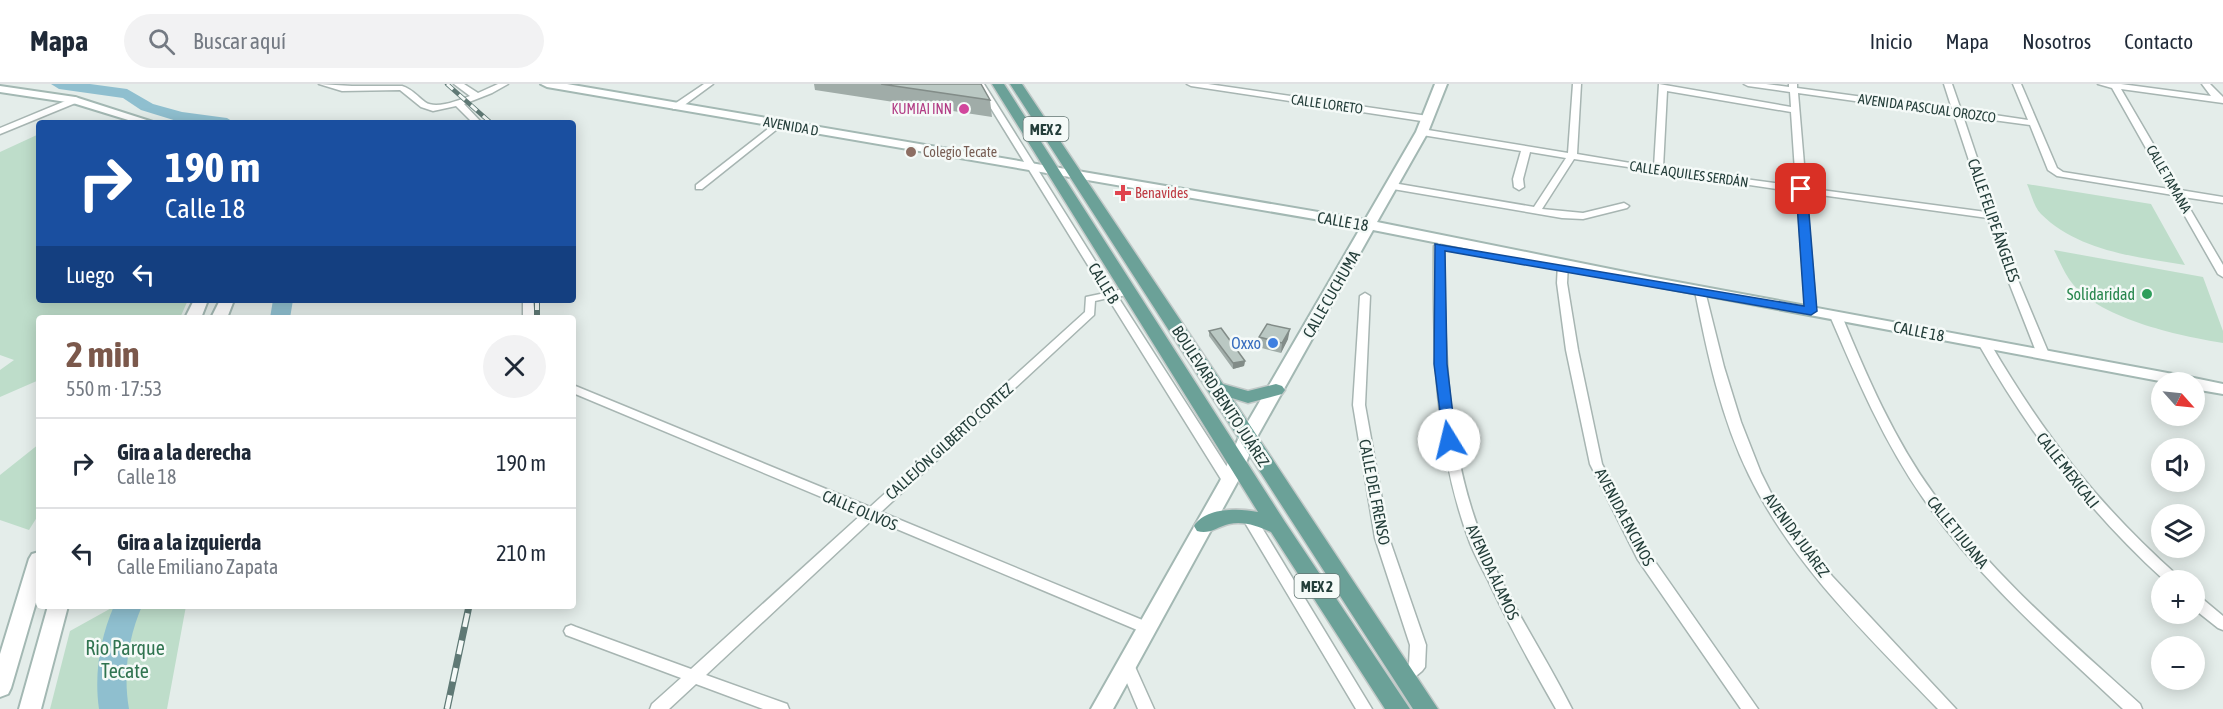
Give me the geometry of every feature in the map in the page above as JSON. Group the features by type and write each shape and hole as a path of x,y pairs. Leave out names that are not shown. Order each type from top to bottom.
{"main road":[{"name":"BOULEVARD BENITO JUÁREZ","path":"998,84 1129,291 1236,470 1278,526 1398,709"},
{"name":"BOULEVARD BENITO JUÁREZ","path":"1016,84 1426,709"},
{"path":"1215,388 1248,397 1276,390"},
{"path":"1236,470 1255,469 1280,505 1302,519"},
{"path":"1204,526 1222,517 1248,516 1278,526"}],"street":[{"path":"323,84 335,87 402,88 423,105 432,108 476,96 504,84"},
{"path":"458,84 476,96"},
{"name":"AVENIDA D","path":"548,84 1035,168"},
{"path":"676,107 709,84"},
{"name":"CALLE B","path":"981,84 1035,168 1176,401 1236,470"},
{"name":"CALLE LORETO","path":"1191,84 1425,125"},
{"name":"CALLE CUCHUMA","path":"1102,709 1236,470 1248,437 1393,186 1425,125 1441,84"},
{"path":"1536,211 1572,156 1577,84"},
{"name":"AVENIDA PASCUAL OROZCO","path":"1748,84 1793,87 2034,123"},
{"name":"CALLE FELIPE ÁNGELES","path":"1948,84 2013,280 2043,354"},
{"path":"2017,84 2053,170 2073,178 2223,200"},
{"path":"2102,84 2221,101"},
{"path":"2206,84 2221,101"},
{"name":"CALLE TAMANA","path":"2115,85 2223,274"},
{"path":"1658,170 1663,86 1795,111"},
{"path":"1793,87 1811,311"},
{"path":"0,89 75,100 140,120"},
{"path":"0,94 60,106 106,120"},
{"path":"1,130 75,100"},
{"path":"457,102 475,120"},
{"path":"699,187 778,124"},
{"name":"CALLE AQUILES SERDÁN","path":"1425,125 1526,149 1658,170 1992,216"},
{"path":"1519,187 1518,179 1526,149"},
{"name":"CALLE 18","path":"1035,168 1329,218 1439,246 1562,266"},
{"path":"1393,186 1536,211 1583,216 1624,206"},
{"path":"1329,218 1379,209"},
{"name":"CALLE 18","path":"1368,229 2151,375"},
{"name":"AVENIDA ÁLAMOS","path":"1439,246 1440,364 1445,422 1456,475 1474,537 1507,605 1564,709"},
{"name":"AVENIDA ENCINOS","path":"1562,266 1572,350 1596,464 1643,556 1750,709"},
{"path":"1111,294 1129,291"},
{"name":"AVENIDA JUÁREZ","path":"1700,291 1726,393 1751,464 1765,494 1799,543 1848,602 1948,709"},
{"name":"CALLEJÓN GILBERTO CORTEZ","path":"658,709 868,514 1090,313 1090,299 1111,294"},
{"name":"CALLE DEL FRENSO","path":"1365,296 1359,405 1382,538 1418,645 1417,667 1405,677"},
{"name":"CALLE TIJUANA","path":"1836,316 1885,426 1930,499 1995,577 2134,709"},
{"name":"CALLE MEXICALI","path":"1984,343 2015,398 2060,464 2117,530 2162,570"},
{"path":"2205,386 2223,389"},
{"name":"CALLE OLIVOS","path":"576,390 868,514 1147,628"},
{"path":"1248,516 1364,709"},
{"path":"0,688 35,584"},
{"path":"30,709 57,609"},
{"path":"2205,609 2223,624"},
{"path":"571,631 781,709"},
{"path":"1127,664 1146,709"}],"green space":[{"path":"36,135 36,303 187,303 181,315 36,315 36,381 0,397 0,370 14,360 0,355 0,152"},
{"path":"2027,184 2151,204 2185,265 2108,250 2072,236 2041,214"},
{"name":"Solidaridad","path":"2054,250 2203,277 2223,331 2223,343 2184,336 2139,323 2098,304 2081,293 2069,279"},
{"path":"36,446 36,519 29,530 0,520 0,475"},
{"name":"Rio Parque Tecate","path":"110,609 185,609 167,709 50,709 70,631"}],"building":[{"path":"881,84 981,84 990,100"},
{"path":"1267,324 1290,329 1282,343 1259,337"},
{"path":"1221,328 1245,361 1233,363 1209,331"}],"waterway":[{"path":"59,84 127,94 147,107 180,117 204,120"},
{"path":"280,315 282,303"},
{"path":"114,709 112,671 119,629 126,609"}],"railway":[{"path":"447,84 488,120"},
{"path":"537,303 537,315"},
{"path":"447,709 468,609"}],"place":[{"name":"KUMIAI INN","path":"964,109"},
{"name":"Colegio Tecate","path":"911,152"},
{"name":"Benavides","path":"1123,193"},
{"name":"Solidaridad","path":"2147,294"},
{"name":"Oxxo","path":"1273,343"}],"route":[{"path":"1449,440 1445,422 1440,364 1439,246 1811,311 1801,189"}]}
